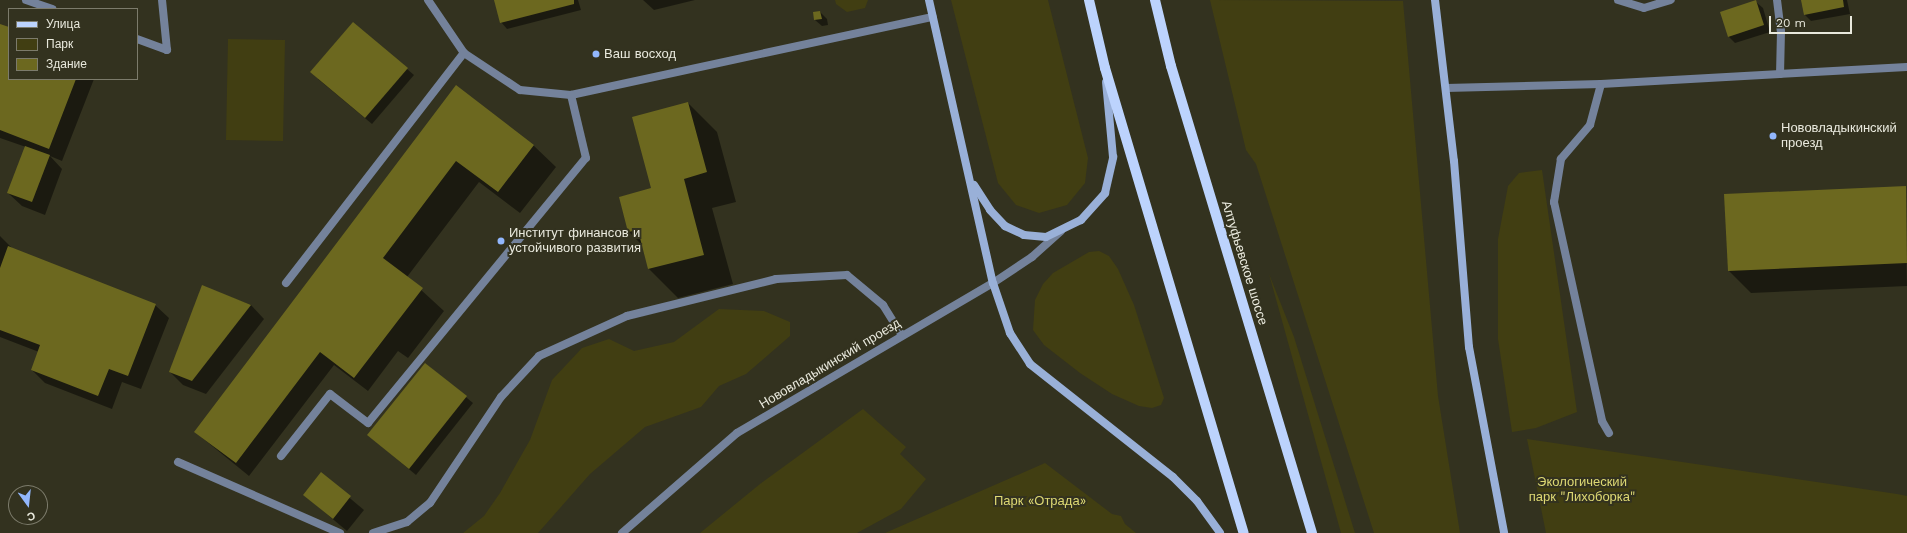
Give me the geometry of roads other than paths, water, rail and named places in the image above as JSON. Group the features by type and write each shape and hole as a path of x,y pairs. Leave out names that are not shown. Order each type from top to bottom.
{"main road":[{"path":"929,0 993,283 1010,333 1030,364 1173,478 1197,501 1220,533"},
{"path":"1090,0 1105,68 1244,533"},
{"name":"Алтуфьевское шоссе","path":"1155,0 1171,66 1312,533"},
{"path":"1435,0 1446,88 1469,347 1504,533"},
{"path":"970,179 990,210 1005,226 1024,235 1046,237 1081,220 1105,193 1113,157 1105,68"}],"street":[{"path":"26,0 49,8"},
{"path":"138,39 167,50 162,0"},
{"path":"428,0 464,53 520,90 571,95 933,17"},
{"path":"1618,0 1644,8 1670,0"},
{"path":"1777,0 1781,31 1780,74"},
{"path":"286,283 464,53"},
{"path":"1446,88 1601,84 1907,68"},
{"path":"1601,84 1590,125 1561,159 1554,202 1602,421 1608,433"},
{"path":"281,456 330,394 368,423 586,158 571,95"},
{"name":"Нововладыкинский проезд","path":"622,533 737,433 993,283 1032,257 1062,230"},
{"path":"373,533 407,522 430,503 501,397 539,356 627,316 776,279 847,275 883,305 902,335"},
{"path":"178,462 340,533"}],"place":[{"name":"Ваш восход","path":"596,54"},
{"name":"Нововладыкинский проезд","path":"1773,136"},
{"name":"Институт финансов и устойчивого развития","path":"501,241"}],"park label":[{"name":"Экологический парк \"Лихоборка\"","path":"1582,490"},
{"name":"Парк «Отрада»","path":"1040,501"}]}
